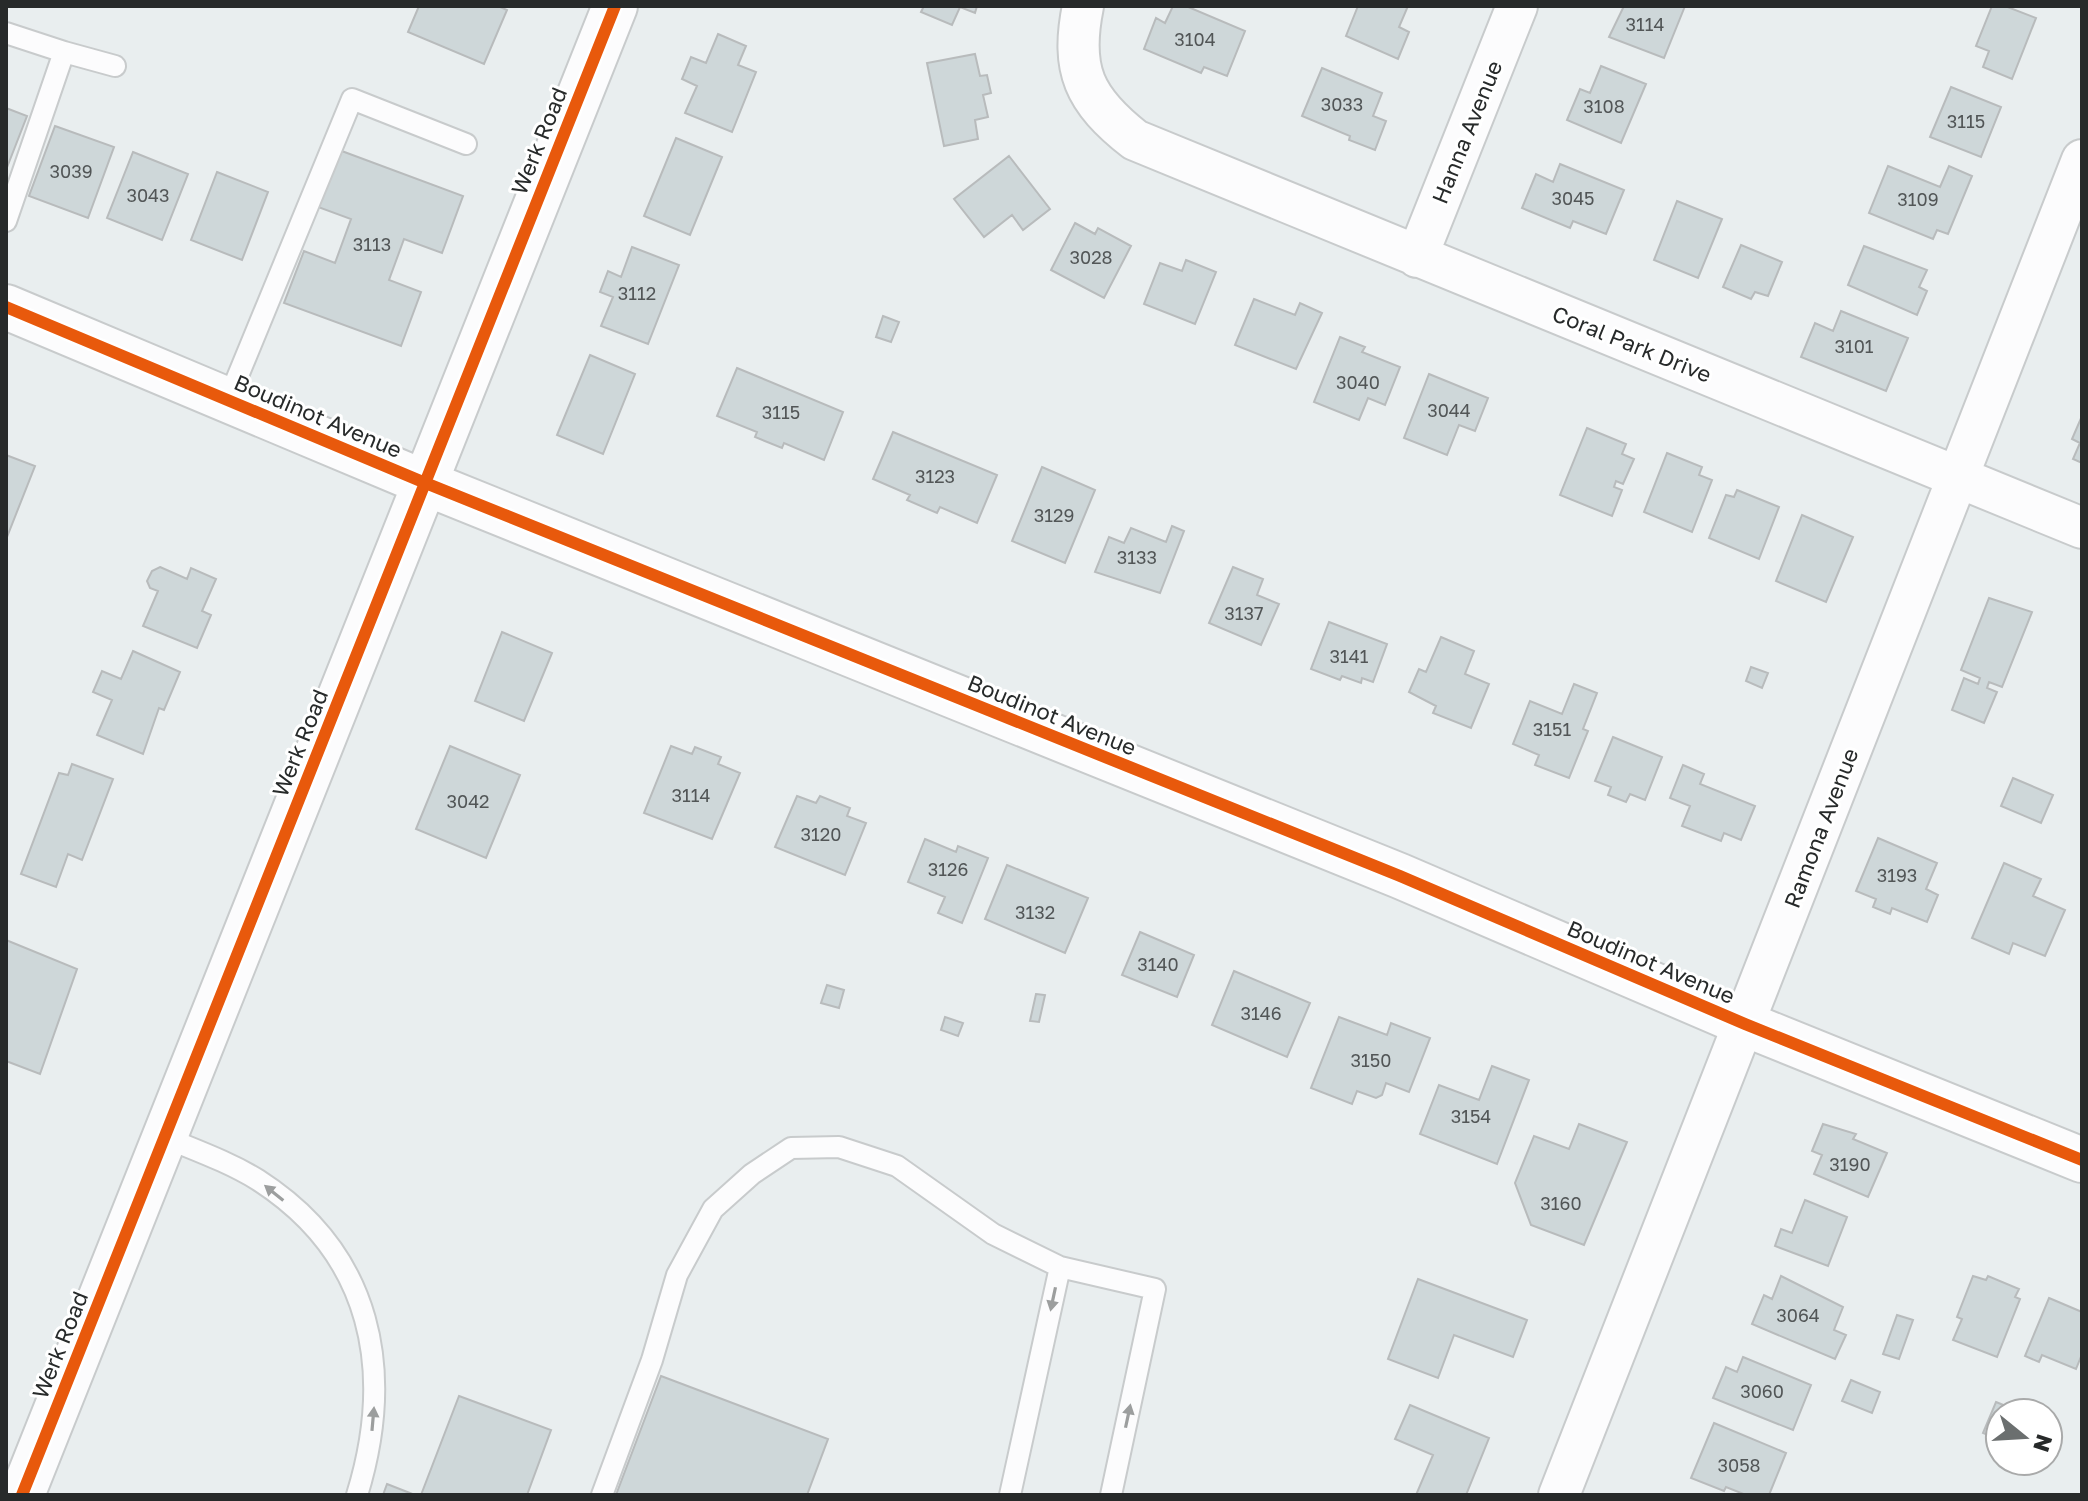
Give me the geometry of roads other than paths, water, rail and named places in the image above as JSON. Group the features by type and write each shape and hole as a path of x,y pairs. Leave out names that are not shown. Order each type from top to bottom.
{"street":[{"name":"Werk Road","path":"22,1495 615,6"},
{"name":"Coral Park Drive","path":"1083,6 1076,39 1078,65 1087,91 1113,123 1135,140 2082,528"},
{"name":"Hanna Avenue","path":"1417,257 1517,6"},
{"name":"Ramona Avenue","path":"1559,1495 2082,160"},
{"name":"Boudinot Avenue","path":"6,307 423,482 1400,876 1745,1024 2082,1160"}],"lane":[{"path":"6,33 115,66"},
{"path":"6,221 64,52"},
{"path":"228,400 352,99 466,144"},
{"path":"164,1137 258,1181 299,1213 332,1251 361,1299 373,1350 375,1403 370,1454 357,1495"},
{"path":"602,1495 652,1360 677,1275 713,1209 752,1174 791,1148 839,1147 897,1166 993,1234 1060,1267 1155,1289 1114,1494"},
{"path":"1010,1495 1060,1267"}]}
